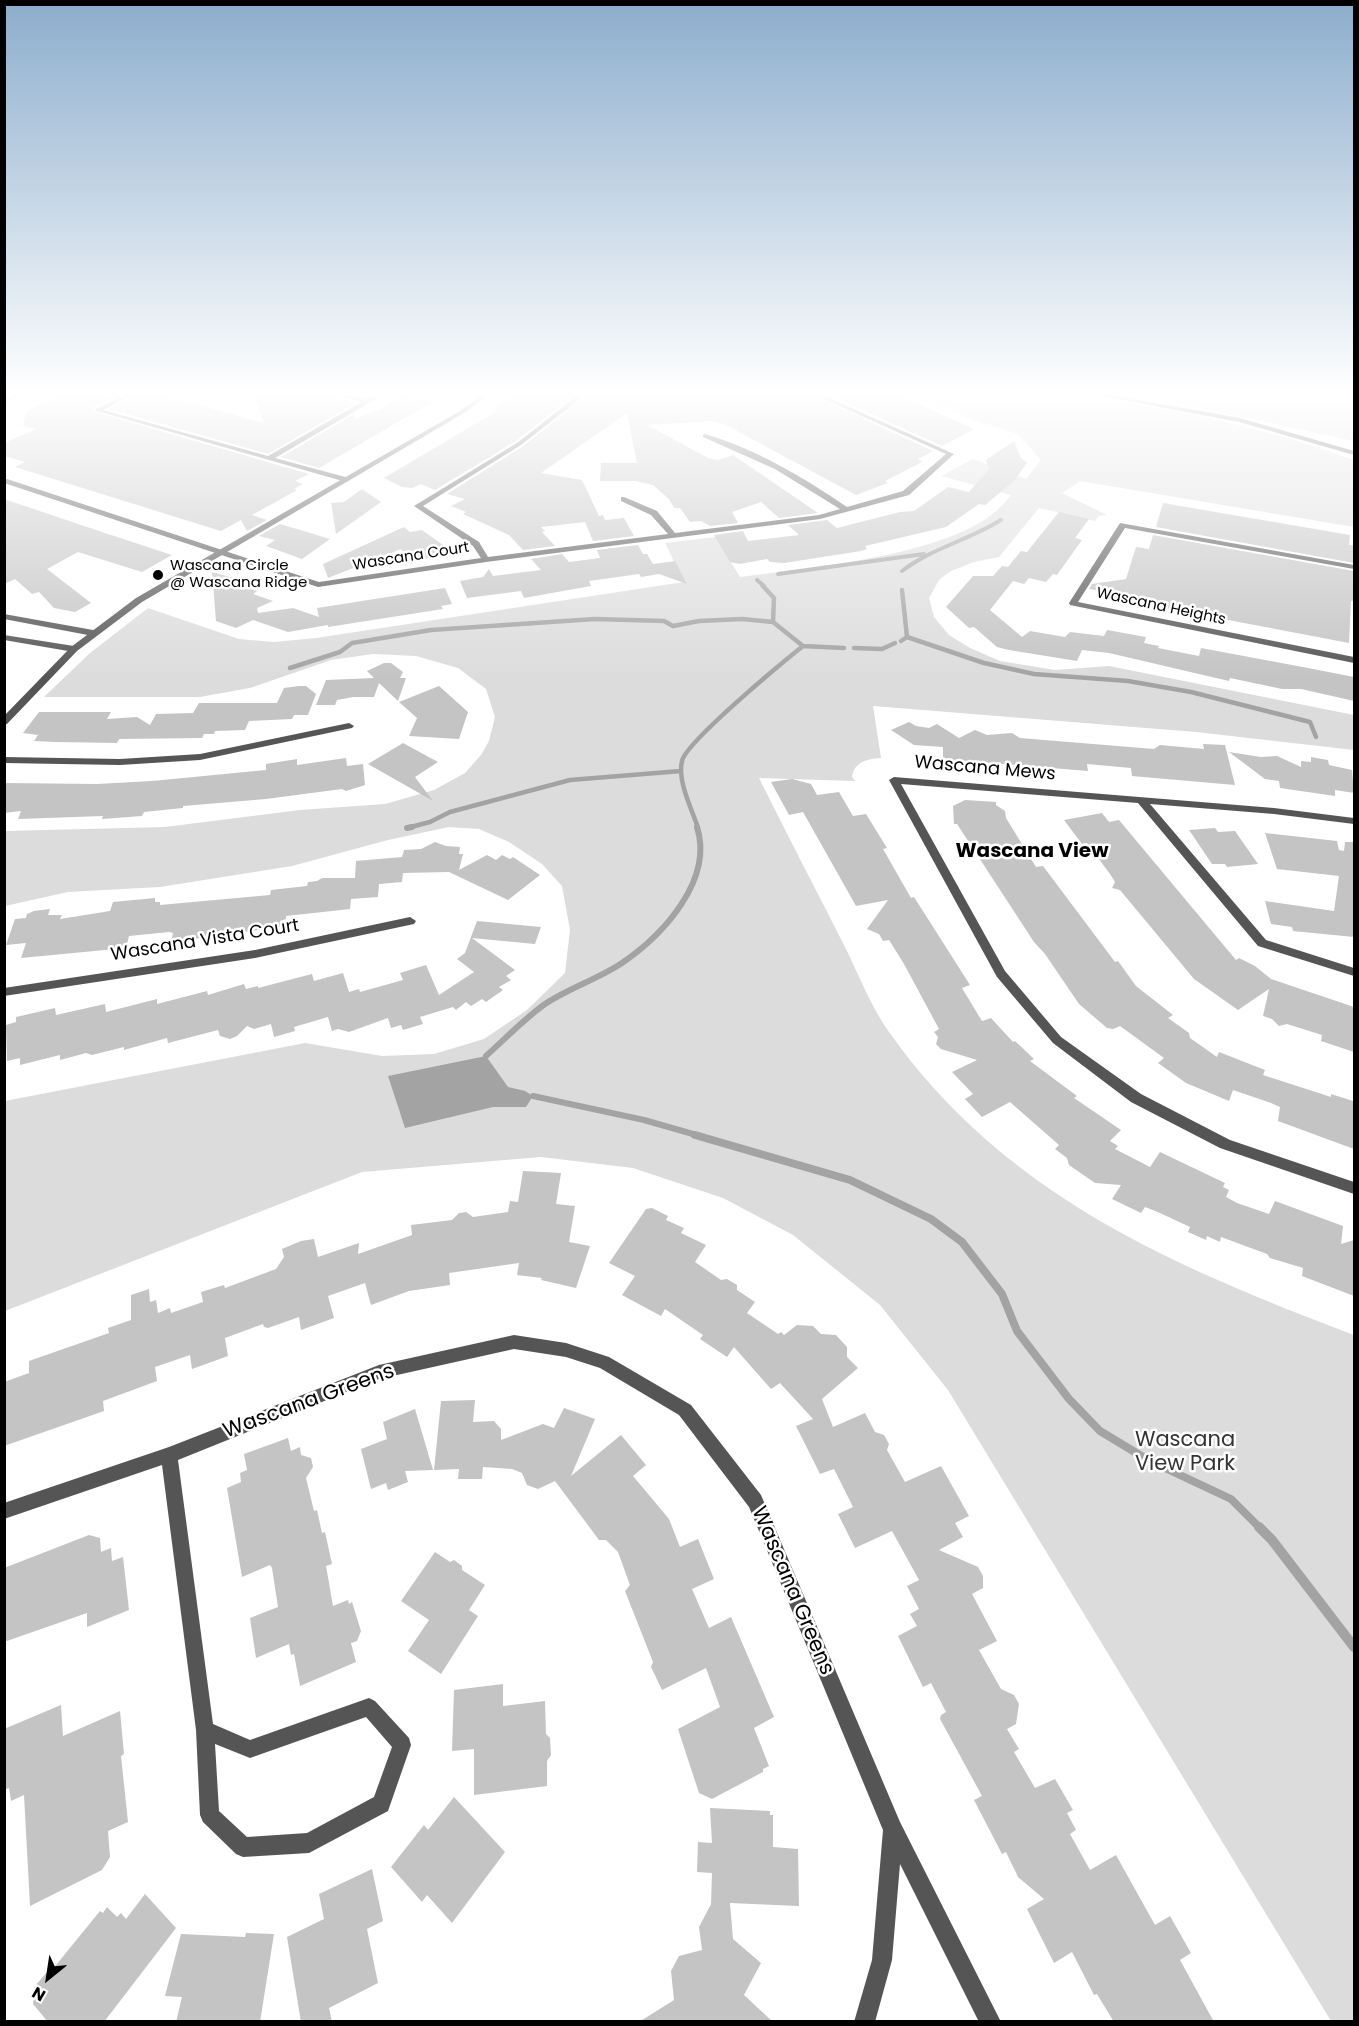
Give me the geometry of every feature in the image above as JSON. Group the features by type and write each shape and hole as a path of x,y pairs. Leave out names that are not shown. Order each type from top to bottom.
{"street":[{"name":"Wascana Court","path":"33,490 318,585 486,560 820,517 906,493 910,490"},
{"path":"4,722 74,649 139,600 329,490"},
{"path":"445,490 418,506 476,544 486,560"},
{"path":"817,490 846,510"},
{"path":"624,499 654,513 673,536"},
{"name":"Wascana Heights","path":"1354,567 1123,525 1073,603 1354,660"},
{"path":"4,616 93,633"},
{"path":"4,637 74,649"},
{"path":"4,760 120,762 200,757 349,726"},
{"name":"Wascana Mews","path":"1354,821 1141,800 894,780 1001,974 1057,1040 1136,1098 1225,1144 1354,1188"},
{"path":"1141,800 1262,943 1354,972"},
{"name":"Wascana Vista Court","path":"4,992 255,954 410,921"},
{"name":"Wascana Greens","path":"4,1511 169,1455 379,1372 514,1342 566,1350 604,1362 685,1410 754,1501 893,1829 991,2022"},
{"path":"169,1455 204,1730 210,1815 243,1847 309,1843 381,1804 402,1745 369,1707 250,1749 204,1730"},
{"name":"Wascana Greens","path":"864,2022 882,1960 893,1829"}],"green space":[{"name":"Wascana View Park","path":"991,490 1067,490 1062,493 1107,515 1099,516 1095,521 1039,508 999,557 974,562 951,571 939,580 929,598 934,617 949,635 970,648 1000,661 1055,670 1109,666 1354,715 1354,750 1196,732 873,706 881,758 866,760 858,765 852,777 855,781 759,778 883,1023 935,1089 985,1139 1039,1182 1097,1219 1158,1252 1221,1282 1354,1335 1354,2021 1331,2021 948,1390 880,1305 793,1235 723,1198 633,1168 541,1157 362,1172 5,1311 5,1101 305,1043 382,1056 434,1054 484,1039 527,1010 565,973 570,930 562,886 542,864 509,842 479,829 449,827 388,840 292,866 160,887 68,892 5,906 5,831 165,827 300,810 385,804 434,790 465,773 481,755 489,741 495,717 486,689 458,668 416,656 373,654 331,660 250,688 200,697 44,697 90,653 148,608 239,639 274,642 316,638 684,582 665,543 716,537 740,577 832,565 900,552 960,533 999,509 1011,495"},
{"name":"Wascana View Park","path":"1131,490 1354,490 1354,527"}],"shaded area":[{"path":"486,1056 508,1087 525,1091 533,1096 526,1107 493,1107 405,1128 388,1076"}],"building":[{"path":"88,490 297,490 252,515 267,520 247,531 241,520 221,531"},
{"path":"363,490 381,502 336,534 331,503 344,502"},
{"path":"454,490 587,490 599,516 603,515 605,520 624,518 634,536 593,541 585,522 541,527 545,531 542,532 555,546 523,550 509,535 451,506 465,499 447,494"},
{"path":"658,490 784,490 818,513 779,518 761,502 732,512 738,523 710,526 701,521 690,522 680,508 674,508 669,499"},
{"path":"846,490 871,490 856,495"},
{"path":"944,490 969,492 971,490 1004,490 985,505 979,504 946,527 865,546 867,549 861,551 784,563 770,562 767,559 740,564 730,562 714,535 743,531 748,541 799,535 788,525 827,520 837,528 900,512 914,511"},
{"path":"4,499 172,555 142,572 78,552 47,569 91,603 75,612 54,608 39,592 32,594 15,579 4,584"},
{"path":"1163,503 1350,535 1349,545 1354,545 1354,563 1156,527"},
{"path":"1059,512 1089,519 1075,538 1082,540 1057,575 1053,574 1046,582 1029,578 1024,584 1013,581 990,610 1022,637 1030,631 1065,637 1070,632 1104,636 1107,630 1146,637 1144,643 1199,656 1201,648 1308,668 1354,677 1354,701 1301,689 1282,689 1230,678 1229,681 1109,653 1082,650 1077,661 1009,650 997,647 974,627 969,628 946,607 973,576 993,576 1002,566 1008,567 1021,551 1027,552"},
{"path":"280,524 330,539 302,559 266,546 275,540 259,536"},
{"path":"404,527 410,532 422,530 450,550 436,553 439,556 410,562 401,549 328,578 323,564"},
{"path":"1153,535 1354,571 1354,601 1351,601 1349,643 1113,598 1115,593 1089,589 1092,584 1126,579 1136,547 1149,549"},
{"path":"638,545 653,564 675,561 687,584 659,574 641,577 639,574 589,581 591,586 524,598 521,591 467,598 460,581 483,577 489,569 493,576 541,570 531,559 562,554 569,562 600,558 597,550"},
{"path":"212,572 256,584 250,589 257,591 253,594 273,601 257,608 258,613 293,608 319,617 317,608 445,588 452,604 441,606 443,609 288,632 253,620 236,628 216,621"},
{"path":"384,663 391,663 403,672 400,678 406,678 398,701 379,683 374,697 353,697 337,700 335,705 316,705 326,680 374,678 367,671"},
{"path":"306,686 316,694 308,715 294,715 292,719 249,721 245,730 215,731 214,734 204,734 202,738 119,739 117,743 55,742 34,741 38,735 23,733 39,712 111,712 107,719 137,717 150,725 156,714 193,713 199,703 277,703 284,688"},
{"path":"439,686 468,712 459,739 409,736 417,718 399,702"},
{"path":"909,722 916,726 929,728 937,724 959,738 975,730 987,735 1012,733 1020,738 1154,749 1160,745 1204,749 1203,744 1225,745 1235,785 1132,776 1131,768 1087,764 1088,771 943,759 943,747 914,745 891,730"},
{"path":"403,743 438,762 415,777 433,801 368,764"},
{"path":"1229,752 1261,757 1277,756 1301,767 1301,761 1311,762 1311,757 1328,760 1329,765 1352,770 1354,793 1335,790 1335,796 1280,788 1279,781 1265,779"},
{"path":"346,758 347,766 363,764 365,785 346,791 342,789 266,799 183,806 183,808 144,812 142,816 102,819 103,816 18,819 21,811 4,813 4,783 97,784 152,781 266,770 266,764 297,759 297,765"},
{"path":"792,779 811,784 817,795 839,792 853,816 866,814 887,848 883,849 911,898 914,897 970,985 962,988 982,1021 991,1018 1013,1042 1015,1041 1034,1059 1030,1061 1077,1096 1074,1098 1121,1130 1110,1141 1118,1146 1115,1149 1150,1167 1160,1152 1225,1183 1223,1187 1229,1190 1226,1197 1269,1214 1275,1201 1343,1226 1341,1244 1354,1240 1354,1296 1302,1276 1303,1268 1270,1258 1267,1254 1221,1237 1220,1242 1207,1236 1206,1240 1188,1232 1190,1227 1160,1213 1145,1207 1141,1213 1112,1199 1121,1185 1095,1183 1069,1165 1067,1158 1055,1149 1059,1145 1010,1102 982,1117 965,1099 973,1094 952,1072 977,1060 941,1049 936,1044 938,1037 934,1032 939,1029 904,964 889,940 883,941 879,934 867,929 888,900 856,906 803,812 789,815 771,782"},
{"path":"965,800 996,802 996,805 1005,811 1006,818 1036,867 1043,866 1115,962 1118,961 1136,986 1173,1015 1168,1018 1189,1033 1190,1038 1217,1057 1219,1052 1265,1070 1263,1075 1331,1097 1331,1094 1353,1101 1354,1149 1278,1121 1280,1107 1271,1103 1233,1090 1229,1101 1186,1083 1158,1063 1164,1058 1120,1026 1113,1029 1107,1028 1079,1004 1045,954 1034,942 957,824 954,824 953,806"},
{"path":"1102,813 1109,822 1119,820 1236,960 1239,958 1255,966 1271,979 1354,1007 1354,1052 1321,1041 1322,1035 1287,1024 1279,1026 1272,1019 1263,1016 1269,989 1238,1010 1194,979 1120,890 1112,888 1115,882 1110,874 1087,843 1082,844 1064,820"},
{"path":"1215,828 1218,832 1235,831 1258,864 1227,867 1225,864 1212,864 1189,830"},
{"path":"1265,833 1337,841 1339,850 1344,851 1345,842 1354,842 1354,937 1293,931 1292,927 1271,924 1265,901 1334,911 1339,876 1277,869"},
{"path":"435,842 460,847 459,854 463,854 459,870 487,855 496,860 502,855 510,859 513,857 540,875 508,900 449,872 403,873 402,882 379,884 378,897 351,899 350,909 286,916 286,919 280,921 280,927 171,942 173,933 169,932 129,936 126,948 21,958 26,943 6,945 15,919 26,918 27,914 34,911 50,909 48,915 62,915 60,919 110,911 113,902 155,898 155,902 160,902 160,905 270,895 271,890 307,886 308,882 322,878 355,878 356,861 402,857 404,850 421,849"},
{"path":"477,921 541,927 535,944 472,938 515,970 506,976 511,980 499,987 503,990 486,1002 482,999 471,1006 466,1002 456,1010 453,1007 420,1017 423,1024 403,1030 401,1025 391,1028 388,1018 349,1032 338,1029 332,1031 328,1017 294,1027 295,1031 274,1037 271,1024 254,1029 247,1026 237,1036 230,1039 220,1036 218,1030 168,1043 167,1038 124,1050 124,1047 60,1060 60,1055 20,1065 20,1058 7,1061 6,1025 16,1022 16,1017 55,1008 56,1015 105,1004 106,1012 157,999 157,1004 207,991 208,995 244,984 246,989 258,986 258,988 312,974 314,981 343,973 349,992 359,989 360,992 403,980 400,973 426,965 439,995 474,972 457,959 465,953"},
{"path":"523,1171 561,1173 556,1204 575,1206 569,1242 590,1246 576,1288 541,1280 542,1278 517,1275 519,1263 449,1273 450,1285 409,1291 371,1305 365,1283 328,1296 334,1318 301,1330 299,1317 268,1328 263,1324 225,1338 228,1356 192,1369 190,1355 155,1367 157,1381 103,1401 104,1411 4,1446 4,1382 29,1373 29,1361 109,1333 108,1328 131,1320 131,1295 149,1289 150,1302 156,1300 158,1313 170,1308 171,1313 203,1302 201,1292 224,1285 225,1288 276,1269 284,1257 282,1249 301,1241 314,1239 318,1257 359,1243 358,1254 412,1235 411,1225 452,1220 459,1213 466,1212 473,1217 508,1212 510,1201 518,1202"},
{"path":"652,1208 668,1216 666,1220 684,1228 681,1233 706,1245 695,1262 721,1280 727,1279 737,1285 737,1290 755,1302 747,1313 778,1334 781,1332 784,1335 797,1325 813,1326 821,1334 836,1335 847,1347 847,1357 858,1368 822,1399 833,1427 865,1413 875,1432 884,1435 889,1444 887,1450 905,1482 941,1466 969,1516 955,1523 963,1537 939,1550 978,1567 983,1576 983,1588 972,1594 997,1641 979,1650 1001,1689 1014,1695 1019,1704 1016,1724 1007,1729 1019,1749 1014,1752 1035,1788 1055,1779 1073,1810 1067,1813 1076,1830 1070,1834 1090,1870 1116,1855 1155,1925 1170,1916 1191,1953 1180,1960 1214,2022 1114,2022 1097,1994 1094,1995 1072,1952 1054,1963 1027,1909 1044,1899 1018,1877 1006,1852 1002,1854 974,1800 982,1796 940,1719 941,1715 946,1712 931,1683 923,1687 898,1636 917,1626 910,1614 919,1609 907,1586 919,1580 892,1531 855,1548 838,1514 853,1507 834,1469 820,1474 796,1426 813,1419 780,1383 771,1389 734,1347 727,1357 700,1339 703,1335 665,1309 661,1316 622,1295 635,1276 609,1263 646,1209"},
{"path":"475,1400 473,1422 494,1421 501,1429 501,1440 543,1424 554,1428 564,1408 595,1419 571,1476 621,1435 646,1465 633,1476 669,1519 680,1547 698,1539 714,1579 692,1589 709,1628 731,1617 774,1717 754,1728 769,1766 763,1769 763,1772 712,1799 699,1793 678,1729 720,1707 706,1668 662,1690 651,1667 653,1662 625,1591 630,1585 618,1552 606,1540 599,1540 555,1481 538,1489 527,1485 522,1473 512,1469 483,1467 482,1479 458,1479 459,1469 434,1470 441,1401"},
{"path":"415,1409 433,1470 405,1471 408,1482 388,1490 386,1483 371,1489 361,1449 387,1439 383,1422"},
{"path":"288,1438 291,1451 300,1447 301,1455 311,1458 313,1467 306,1478 314,1511 317,1510 322,1533 325,1532 332,1564 326,1566 333,1606 348,1600 349,1604 352,1602 361,1631 357,1641 351,1643 356,1662 300,1686 294,1654 291,1655 289,1644 256,1658 250,1618 278,1607 272,1568 270,1565 242,1577 227,1488 241,1482 240,1473 247,1470 244,1454"},
{"path":"89,1535 100,1538 101,1552 111,1548 112,1561 123,1557 129,1610 87,1627 87,1613 4,1642 4,1568"},
{"path":"435,1552 450,1562 454,1560 462,1566 462,1570 485,1585 469,1610 478,1616 441,1674 408,1651 429,1620 401,1601"},
{"path":"503,1684 503,1706 545,1701 546,1734 550,1738 551,1755 547,1761 547,1786 474,1795 474,1749 452,1751 454,1690"},
{"path":"61,1705 63,1736 120,1711 124,1754 121,1756 128,1822 108,1831 110,1857 102,1870 30,1906 24,1795 11,1801 9,1788 4,1790 4,1729"},
{"path":"454,1797 505,1852 452,1923 427,1895 422,1902 391,1867 424,1825 428,1830"},
{"path":"710,1808 770,1811 770,1815 773,1815 773,1847 798,1849 799,1906 730,1903 733,1939 761,1963 744,1995 773,2022 639,2022 674,2000 671,1971 679,1956 702,1950 699,1927 711,1904 712,1873 697,1872 698,1842 712,1843"},
{"path":"372,1869 383,1921 367,1929 378,1983 329,2008 332,2022 301,2022 287,1937 324,1919 319,1894"},
{"path":"145,1894 176,1928 104,2022 48,2022 33,2004 35,1986 47,1972 52,1970 100,1911 103,1913 107,1907 117,1917 121,1913 126,1919"},
{"path":"246,1933 274,1934 260,2022 176,2022 182,1997 165,1996 181,1934 245,1937"}],"waterway":[{"path":"902,571 926,556 1001,520"},
{"path":"778,574 924,554"},
{"path":"757,580 764,586"},
{"path":"762,585 774,598 773,622"},
{"path":"902,590 907,637"},
{"path":"290,668 340,652 352,643 431,630 595,619 664,621 673,626 699,621 742,619 773,622"},
{"path":"773,622 803,646"},
{"path":"901,641 907,637"},
{"path":"907,637 984,663 1034,674 1128,681 1191,692 1310,722 1316,737"},
{"path":"854,648 882,649 895,643"},
{"path":"698,828 686,795 681,769 682,761 688,751 717,720 803,646"},
{"path":"803,646 844,648"},
{"path":"412,827 407,828 430,822 450,812 570,780 681,771"},
{"path":"486,1056 545,1004 622,963 668,922 692,886 698,867 700,847 697,827"},
{"path":"533,1096 644,1120 700,1136"},
{"path":"695,1135 850,1180 931,1219 962,1242 1002,1294 1017,1331 1069,1399 1100,1431 1148,1460 1231,1499 1272,1540 1354,1647"}],"place":[{"name":"Wascana Circle @ Wascana Ridge","path":"158,575"}],"district":[{"name":"Wascana View","path":"1032,852"}]}
